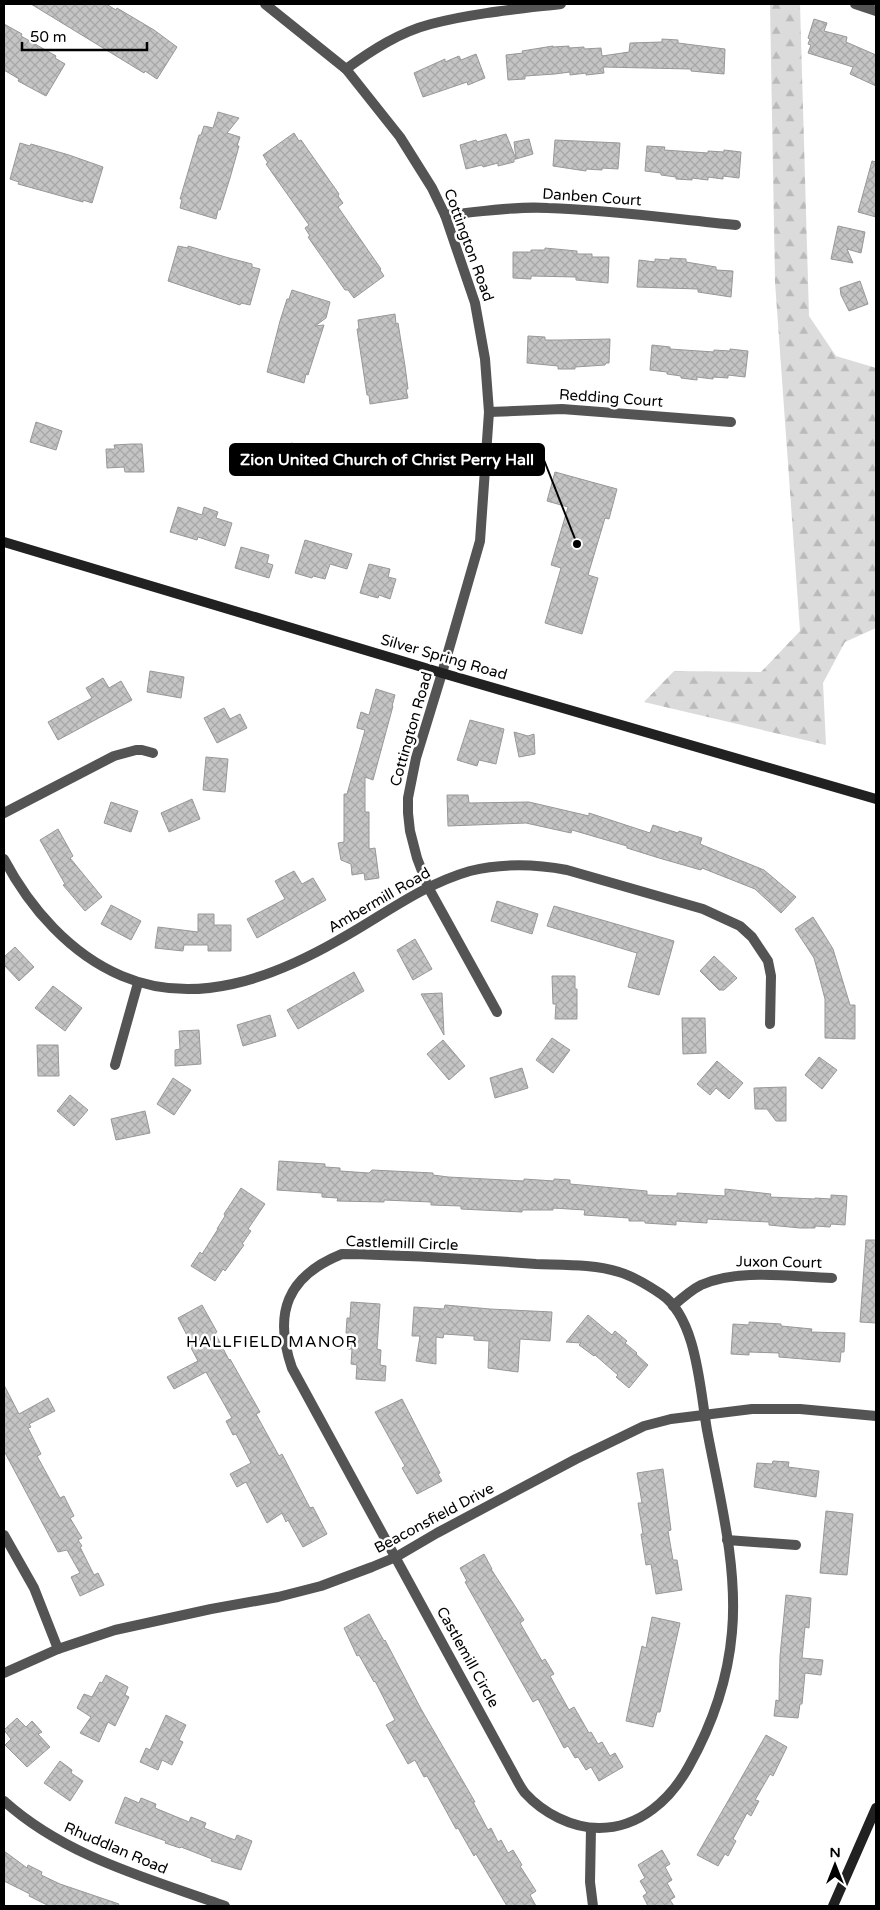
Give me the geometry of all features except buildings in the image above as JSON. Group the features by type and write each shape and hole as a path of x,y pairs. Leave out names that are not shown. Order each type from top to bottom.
{"main road":[{"name":"Silver Spring Road","path":"4,542 442,673 876,799"},
{"path":"833,1906 876,1808"}],"street":[{"name":"Cottington Road","path":"265,4 346,69 400,137 432,188 445,215 468,279 478,317 485,358 489,412 480,541 416,758 408,798 410,831 417,858 428,887 497,1012"},
{"path":"346,69 374,49 397,37 430,24 478,15 562,4"},
{"path":"858,4 876,11"},
{"name":"Danben Court","path":"445,215 517,208 548,208 736,225"},
{"name":"Redding Court","path":"489,412 562,408 731,422"},
{"path":"4,813 114,756 136,750 153,754"},
{"name":"Ambermill Road","path":"4,859 27,896 67,942 87,958 109,971 138,983 174,989 204,990 254,979 296,962 337,942 428,887 456,876 504,865 537,866 568,870 703,909 740,926 760,948 768,962 771,976 770,1024"},
{"path":"115,1065 138,983"},
{"name":"Castlemill Circle","path":"342,1254 520,1262 598,1268 619,1272 635,1279 663,1295 673,1306 684,1323 693,1347 727,1540 732,1590 732,1630 728,1661 715,1707 696,1755 681,1781 669,1796 654,1809 638,1818 617,1825 591,1828 567,1822 544,1810 525,1792 292,1368 283,1337 286,1306 299,1280 326,1260 342,1254"},
{"name":"Juxon Court","path":"673,1306 700,1286 739,1275 832,1278"},
{"name":"Beaconsfield Drive","path":"4,1673 58,1649 115,1630 211,1609 278,1597 321,1586 396,1557 466,1517 576,1459 644,1426 671,1419 752,1409 800,1409 876,1416"},
{"path":"4,1534 34,1588 58,1649"},
{"path":"727,1540 796,1546"},
{"name":"Rhuddlan Road","path":"4,1801 29,1823 72,1848 104,1862 225,1906"},
{"path":"591,1828 590,1882 593,1906"}],"green space":[{"path":"770,4 800,4 809,316 836,356 876,368 876,628 845,642 823,683 826,745 644,702 674,671 761,672 800,631 775,282"}],"place":[{"name":"Zion United Church of Christ Perry Hall","path":"577,544"}],"district":[{"name":"HALLFIELD MANOR","path":"272,1341"}]}
